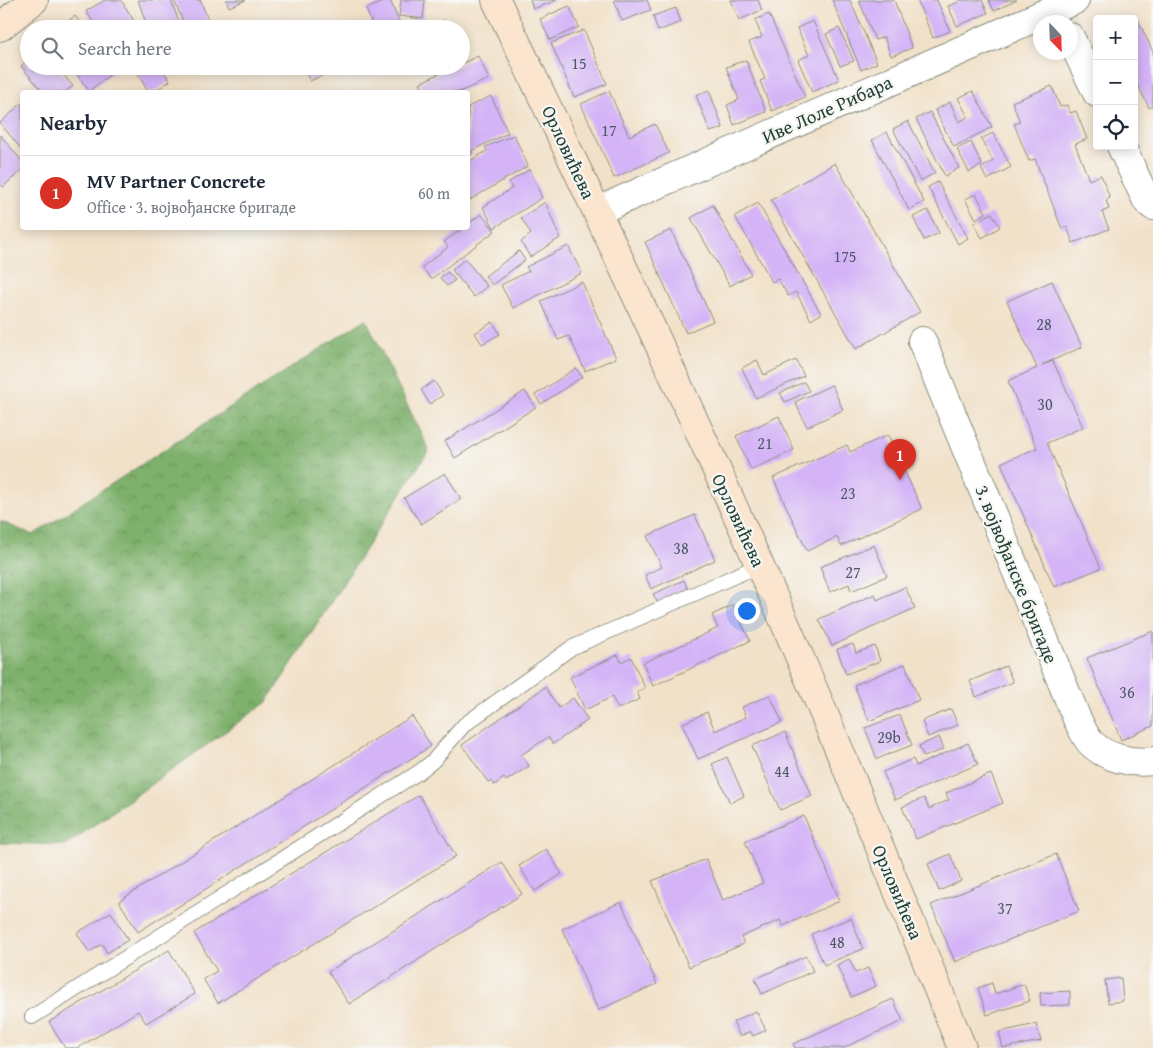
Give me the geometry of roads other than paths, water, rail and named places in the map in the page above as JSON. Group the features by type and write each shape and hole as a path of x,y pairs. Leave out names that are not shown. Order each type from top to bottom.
{"street":[{"path":"0,27 34,0"},
{"name":"Орловићева","path":"496,0 597,211 760,566 962,1048"},
{"name":"Иве Лоле Рибара","path":"597,211 1065,10"},
{"path":"1078,54 1093,85"},
{"path":"1123,150 1147,201 1153,206"},
{"name":"3. војвођанске бригаде","path":"922,341 1077,719 1090,742 1109,755 1127,761 1153,761"}],"lane":[{"path":"32,1018 419,772 432,761 464,725 571,648 760,566"}],"place":[{"name":"MV Partner Concrete","path":"900,480"}]}
